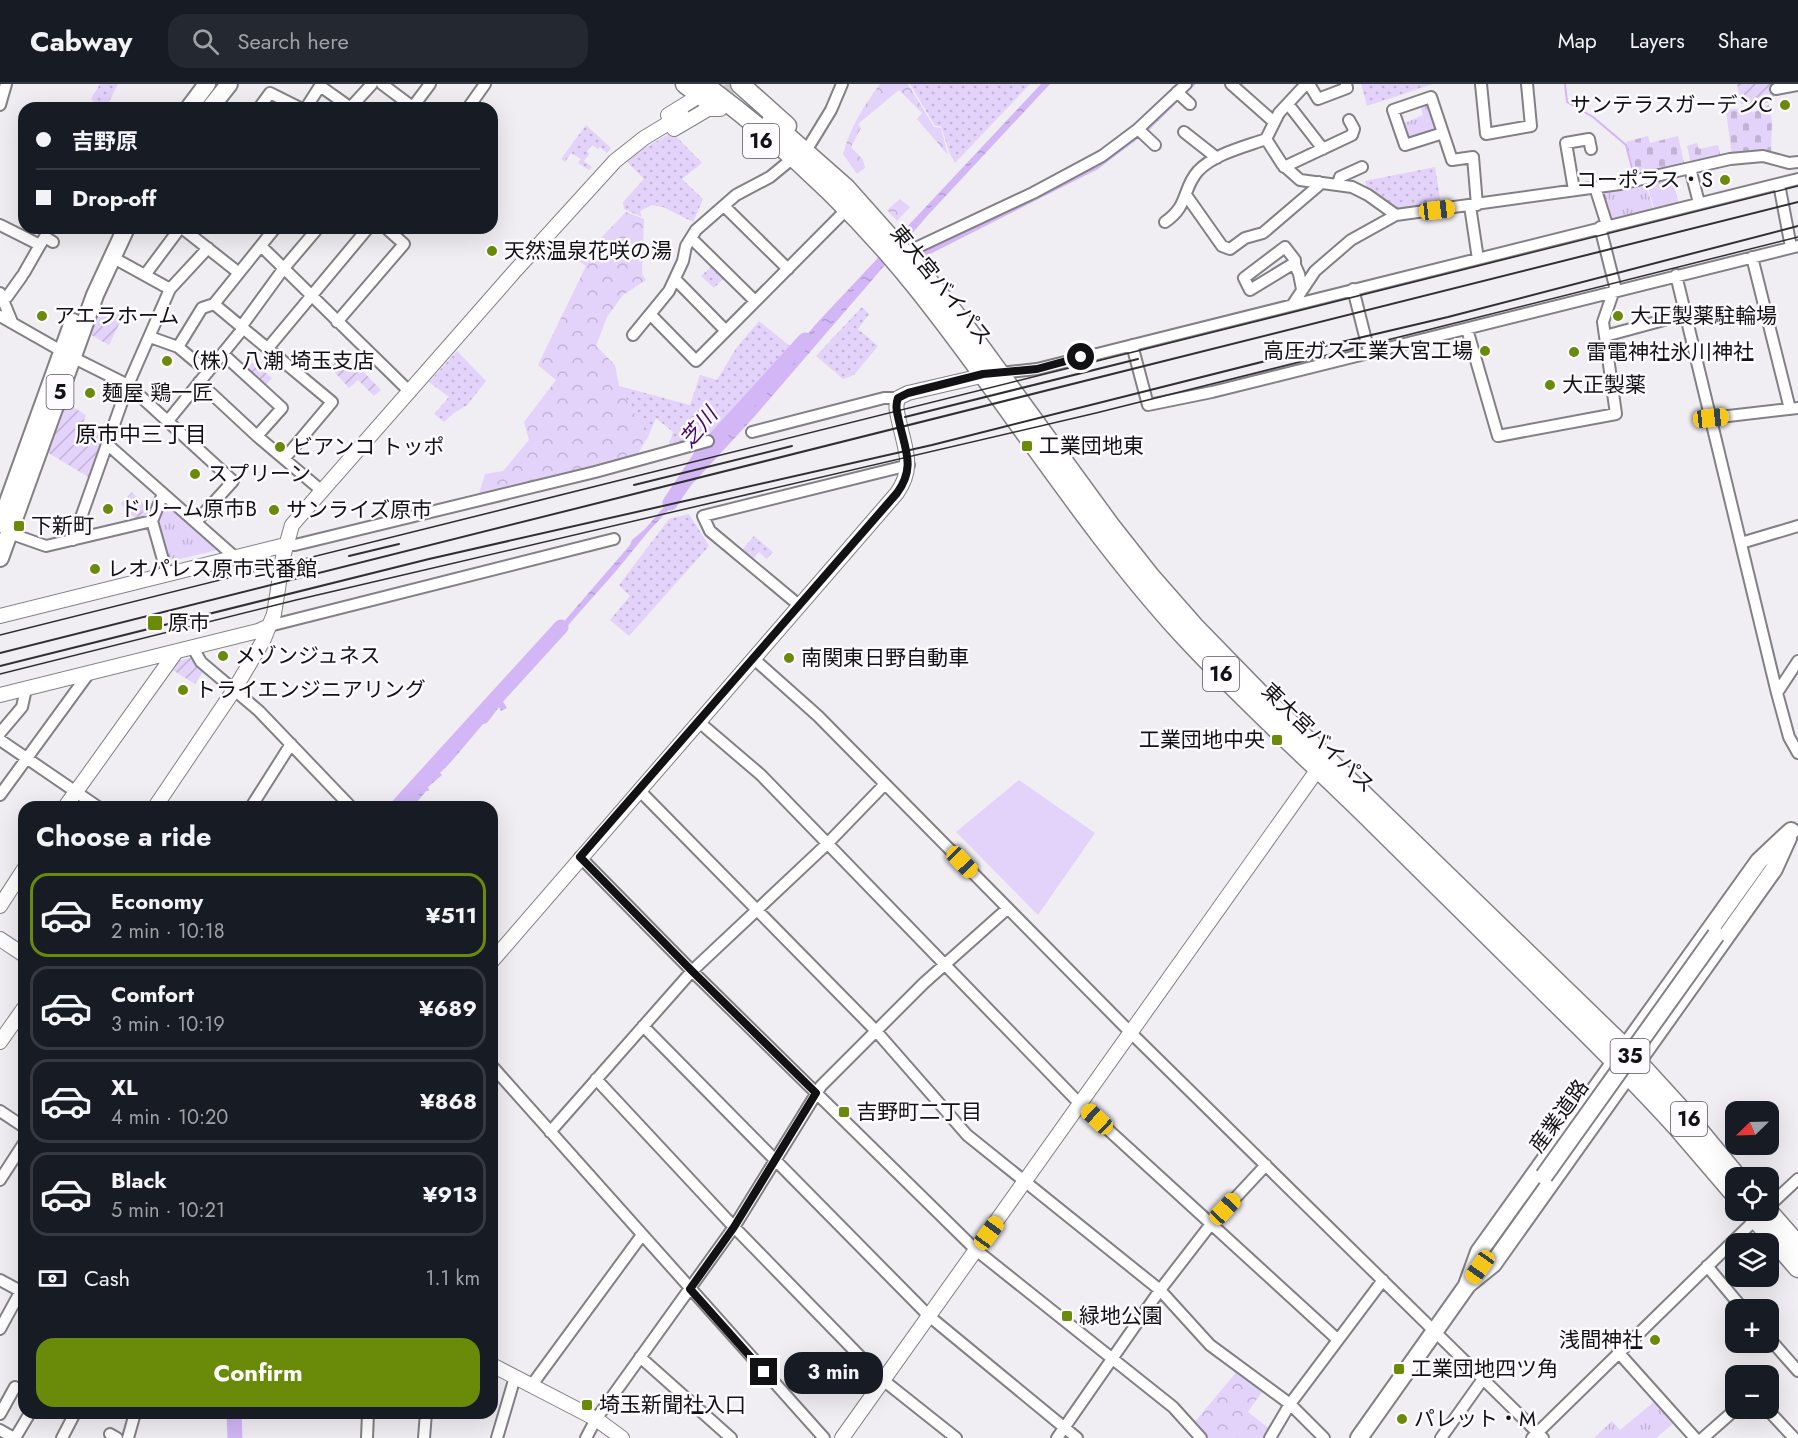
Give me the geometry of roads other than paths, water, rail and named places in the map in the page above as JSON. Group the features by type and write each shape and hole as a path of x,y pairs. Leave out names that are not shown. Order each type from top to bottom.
{"highway":[{"name":"東大宮バイパス","path":"722,84 800,146 843,198"},
{"name":"東大宮バイパス","path":"695,86 786,163 843,198"},
{"name":"東大宮バイパス","path":"695,86 761,130 843,198 884,239 1151,577 1194,626 1322,763 1619,1054 1728,1167"},
{"name":"東大宮バイパス","path":"751,88 809,146 843,198"},
{"name":"東大宮バイパス","path":"1633,1068 1676,1126 1725,1183"},
{"path":"1767,1221 1798,1268"},
{"path":"1771,1221 1798,1245"}],"main road":[{"path":"194,102 207,84"},
{"path":"204,102 218,84"},
{"path":"215,102 229,84"},
{"name":"5","path":"0,558 5,529 67,354 85,290 111,234"},
{"name":"5","path":"67,354 123,234"},
{"name":"35","path":"1467,1285 1479,1252 1619,1054 1759,861 1794,826"},
{"name":"35","path":"1467,1285 1493,1264 1633,1068 1774,869 1794,826"},
{"name":"産業道路","path":"1359,1438 1794,826"}],"street":[{"path":"0,105 6,84"},
{"path":"356,102 372,84"},
{"path":"382,84 405,102"},
{"path":"417,102 430,84"},
{"path":"472,102 485,84"},
{"path":"809,146 831,110 842,84"},
{"path":"1231,84 1274,122"},
{"path":"1165,222 1176,214 1197,172 1217,158 1266,139 1274,122 1307,84 1318,99 1347,88 1346,84"},
{"path":"1481,84 1486,134 1531,126 1527,84"},
{"path":"1776,89 1798,85"},
{"path":"310,102 320,86 342,102"},
{"path":"587,191 617,149 636,134 694,99 695,86"},
{"path":"263,102 270,93 288,102"},
{"path":"901,259 1088,165 1123,141 1141,133 1183,95"},
{"path":"1443,133 1405,145 1394,110 1431,97 1443,133 1452,160 1473,157 1478,259"},
{"path":"1288,104 1323,149"},
{"path":"587,191 617,164 636,151 708,109 720,109"},
{"path":"160,801 234,690 263,641 274,614 285,545 292,525 587,191 628,150 682,115"},
{"path":"1284,167 1352,135 1354,129 1349,120"},
{"path":"1184,132 1217,158"},
{"path":"1141,133 1155,145"},
{"path":"1266,139 1284,167 1300,180 1352,187 1368,195 1396,215"},
{"path":"1574,190 1566,143 1589,139 1591,150"},
{"path":"1293,304 1315,271 1351,240 1396,215 1474,206 1595,187 1730,159 1763,156 1790,164 1798,162"},
{"path":"633,335 669,291 683,261 686,246 696,230 736,195 770,177 786,163"},
{"path":"1338,185 1340,177 1362,167"},
{"path":"1690,168 1699,203"},
{"path":"752,432 884,398 898,398 908,393 991,374 1037,369 1798,179"},
{"path":"1186,195 1222,246 1230,249 1245,238 1263,233 1319,182"},
{"path":"1132,345 1148,405 1212,392 1467,329 1795,246 1779,184"},
{"path":"1467,329 1498,436 1617,414 1603,322 1615,290 1595,187"},
{"path":"650,314 696,361 788,269 843,198"},
{"path":"724,206 788,269"},
{"path":"0,225 40,245"},
{"path":"145,275 180,234"},
{"path":"190,234 239,273"},
{"path":"178,347 202,308 214,304 261,246 268,234"},
{"path":"167,422 241,331 241,327 284,268 313,234"},
{"path":"268,348 363,234"},
{"path":"338,322 405,244 393,234"},
{"path":"1,296 7,297 45,237 53,242"},
{"path":"691,238 755,301"},
{"path":"261,246 410,392"},
{"path":"1295,265 1291,265 1250,290 1244,278 1285,247 1295,260 1302,289"},
{"path":"73,540 128,385 170,289 208,248"},
{"path":"1711,418 1794,409 1752,256"},
{"path":"112,257 170,289"},
{"path":"1676,275 1777,693 1789,737 1798,753"},
{"path":"675,279 726,331"},
{"path":"1353,289 1369,352"},
{"path":"1,296 12,322"},
{"path":"214,304 332,402 284,459"},
{"path":"1605,336 1686,314"},
{"path":"0,316 128,385 233,481 196,522"},
{"path":"150,337 178,347 208,372"},
{"path":"223,354 282,408 257,436"},
{"path":"200,382 257,436 322,491"},
{"path":"498,953 897,493 904,483 909,465 896,408 898,398"},
{"path":"0,616 285,545 295,545 595,472 708,441"},
{"path":"106,444 236,558"},
{"path":"800,606 710,531 703,516 909,465"},
{"path":"163,494 152,521 167,574"},
{"path":"5,529 46,546 152,521"},
{"path":"1741,543 1798,526"},
{"path":"0,695 193,648 269,626 614,539"},
{"path":"193,648 201,662 259,711 345,801"},
{"path":"69,801 176,652"},
{"path":"754,659 818,716 1007,909 1483,1379 1537,1436 1618,1352 1752,1221"},
{"path":"1777,693 1798,662"},
{"path":"0,795 89,673"},
{"path":"0,733 22,707 26,689"},
{"path":"699,722 761,775 1080,1104 1337,1339"},
{"path":"0,740 89,801"},
{"path":"254,801 291,744"},
{"path":"842,1438 1322,763"},
{"path":"550,1132 692,971 827,844 885,784"},
{"path":"639,790 876,1031 968,1135 1160,1290 1210,1345 1290,1404 1324,1438"},
{"path":"580,857 692,971 976,1250 1173,1407 1201,1438"},
{"path":"0,906 18,878"},
{"path":"586,1438 640,1357 734,1227 816,1093 944,965 1007,909"},
{"path":"0,939 18,951"},
{"path":"0,1042 18,1016"},
{"path":"643,1026 929,1316 1077,1438"},
{"path":"498,1073 824,1438"},
{"path":"596,1079 734,1227 883,1380 956,1438"},
{"path":"0,1111 18,1123"},
{"path":"0,1180 18,1152"},
{"path":"1057,1438 1160,1290 1211,1224 1266,1165"},
{"path":"1779,1196 1798,1179"},
{"path":"531,1386 642,1235"},
{"path":"1707,1266 1735,1299"},
{"path":"0,1280 18,1288"},
{"path":"1270,1438 1290,1404 1383,1280"},
{"path":"0,1329 18,1298"},
{"path":"1779,1349 1798,1371"},
{"path":"1618,1352 1695,1438"},
{"path":"640,1357 729,1437"},
{"path":"498,1368 597,1419 622,1438"},
{"path":"497,1438 515,1377"},
{"path":"1441,1438 1483,1379"},
{"path":"0,1414 15,1387"},
{"path":"0,1430 15,1438 26,1419"},
{"path":"62,1438 72,1419"},
{"path":"128,1438 133,1419"},
{"path":"367,1438 368,1419"},
{"path":"424,1438 426,1419"},
{"path":"1703,1438 1725,1419"},
{"path":"1776,1419 1794,1438"}],"water":[{"path":"1041,84 1050,84 928,215 754,417 648,532 502,700 507,708 501,711 499,707 440,773 442,775 428,787 429,791 426,791 418,801 410,801 425,780 481,722 496,700 549,643 548,640 632,540 645,529 729,431 815,325"},
{"path":"1189,84 1196,84 1147,132 1098,169 924,257 921,253 1071,178"}],"waterway":[{"path":"1565,84 1567,102 1593,117 1626,145 1634,176"},
{"name":"芝川","path":"670,503 705,450 805,340"},
{"name":"芝川","path":"402,801 561,627"},
{"name":"芝川","path":"234,1419 235,1438"}],"tunnel":[{"path":"682,115 741,84"}],"tram line":[{"path":"0,635 1798,186"},
{"path":"0,674 296,600 1096,413 1798,237"}],"railway":[{"path":"0,653 1798,202"},
{"path":"0,666 429,559 932,445 1448,317 1798,226"},
{"path":"905,417 1138,359"},
{"path":"634,485 792,446"},
{"path":"349,556 399,544"}],"place":[{"name":"サンテラスガーデンC","path":"1785,105"},
{"name":"コーポラス・S","path":"1725,180"},
{"name":"天然温泉花咲の湯","path":"492,251"},
{"name":"アエラホーム","path":"42,316"},
{"name":"大正製薬駐輪場","path":"1618,316"},
{"name":"高圧ガス工業大宮工場","path":"1485,351"},
{"name":"雷電神社氷川神社","path":"1574,352"},
{"name":"（株）八潮 埼玉支店","path":"167,361"},
{"name":"大正製薬","path":"1550,385"},
{"name":"麺屋 鶏一匠","path":"90,393"},
{"name":"工業団地東","path":"1027,446"},
{"name":"ビアンコ トッポ","path":"280,447"},
{"name":"スプリーン","path":"195,474"},
{"name":"ドリーム原市B","path":"108,509"},
{"name":"サンライズ原市","path":"274,510"},
{"name":"下新町","path":"19,526"},
{"name":"レオパレス原市弐番館","path":"95,569"},
{"name":"原市","path":"155,623"},
{"name":"メゾンジュネス","path":"223,656"},
{"name":"南関東日野自動車","path":"789,658"},
{"name":"トライエンジニアリング","path":"183,690"},
{"name":"工業団地中央","path":"1277,740"},
{"name":"吉野町二丁目","path":"844,1112"},
{"name":"緑地公園","path":"1067,1316"},
{"name":"浅間神社","path":"1655,1340"},
{"name":"工業団地四ツ角","path":"1399,1369"},
{"name":"埼玉新聞社入口","path":"587,1405"},
{"name":"パレット・M","path":"1402,1419"}],"district":[{"name":"原市中三丁目","path":"141,434"}]}
